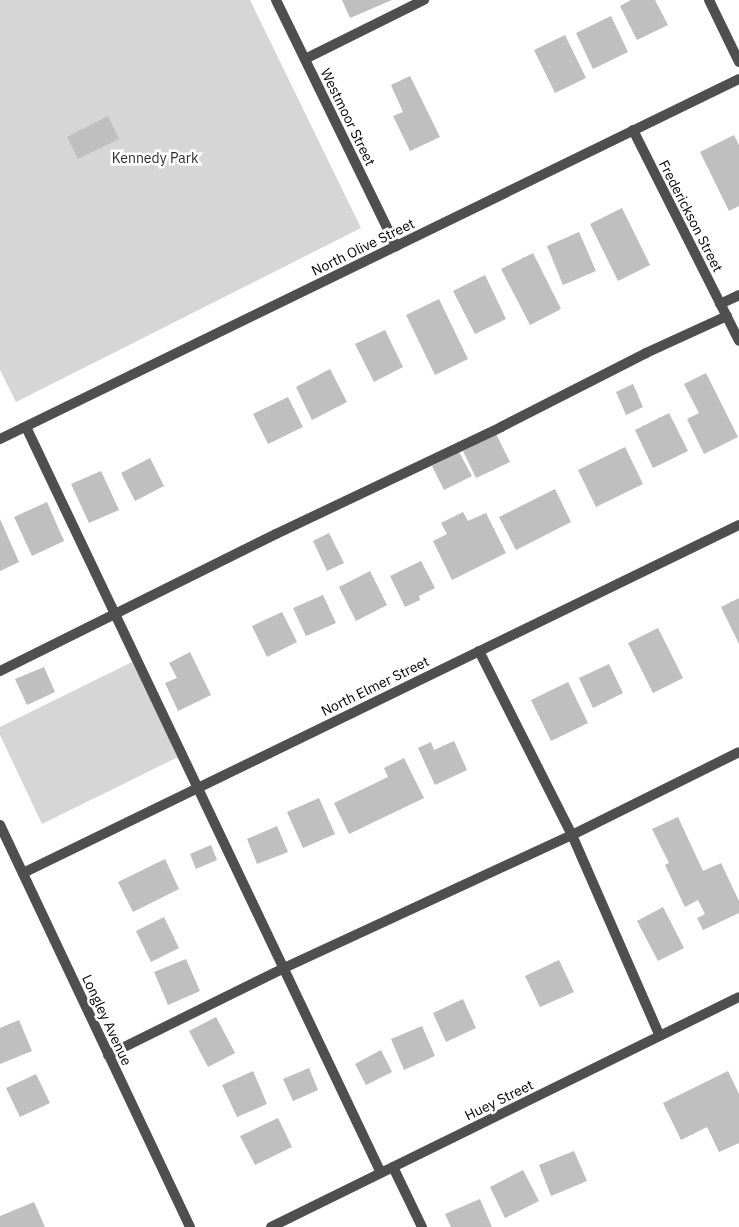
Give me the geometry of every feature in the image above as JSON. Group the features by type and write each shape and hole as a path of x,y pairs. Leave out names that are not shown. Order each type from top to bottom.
{"street":[{"name":"Westmoor Street","path":"276,0 396,246"},
{"path":"305,59 424,0"},
{"path":"709,0 739,62"},
{"name":"North Olive Street","path":"0,439 739,79"},
{"name":"Frederickson Street","path":"633,130 739,341"},
{"path":"720,304 739,295"},
{"path":"0,671 501,427 646,353 727,316"},
{"path":"26,427 382,1173"},
{"name":"North Elmer Street","path":"23,873 739,525"},
{"path":"479,651 572,835 660,1036"},
{"path":"108,1055 284,968 572,835 739,752"},
{"name":"Longley Avenue","path":"0,825 190,1227"},
{"name":"Huey Street","path":"271,1227 739,997"},
{"path":"393,1167 422,1227"}],"green space":[{"name":"Kennedy Park","path":"0,0 250,0 361,228 16,402 0,370"},
{"path":"132,662 178,757 42,824 0,735 0,727"}],"building":[{"path":"342,0 392,0 350,18"},
{"path":"631,0 655,0 668,25 637,40 620,6"},
{"path":"611,16 628,52 593,69 576,33"},
{"path":"565,35 586,78 555,93 534,50"},
{"path":"410,76 440,137 410,151 393,116 403,112 391,85"},
{"path":"108,116 119,139 78,159 67,137"},
{"path":"734,135 739,145 739,206 729,211 700,152"},
{"path":"622,208 650,265 618,281 590,224"},
{"path":"579,232 596,271 563,285 547,246"},
{"path":"533,253 561,309 530,325 501,269"},
{"path":"485,275 506,319 475,334 453,291"},
{"path":"439,299 468,359 435,375 406,315"},
{"path":"385,330 403,367 374,382 355,344"},
{"path":"330,369 347,402 312,420 296,387"},
{"path":"706,373 738,437 704,454 687,419 699,413 684,384"},
{"path":"633,384 643,407 626,415 616,392"},
{"path":"288,397 303,427 268,444 253,414"},
{"path":"669,413 688,451 653,468 635,430"},
{"path":"496,434 510,462 476,478 463,451"},
{"path":"625,447 643,484 596,507 578,470"},
{"path":"459,452 472,476 444,490 432,466"},
{"path":"150,458 164,486 135,501 121,473"},
{"path":"101,471 119,510 89,523 71,484"},
{"path":"555,489 571,522 516,550 499,517"},
{"path":"47,502 64,541 32,556 14,517"},
{"path":"463,512 468,521 486,513 506,553 452,580 433,541 447,534 441,523"},
{"path":"0,519 19,562 0,571"},
{"path":"329,533 344,563 327,571 313,541"},
{"path":"421,561 435,588 419,596 420,600 405,607 390,576"},
{"path":"370,571 387,605 356,621 339,587"},
{"path":"323,595 336,623 306,636 293,608"},
{"path":"739,598 739,644 721,607"},
{"path":"282,612 297,642 267,657 252,626"},
{"path":"658,628 683,678 653,693 628,643"},
{"path":"190,652 211,695 178,711 165,683 177,678 169,663"},
{"path":"609,664 623,693 593,708 579,678"},
{"path":"44,667 55,692 27,705 15,679"},
{"path":"568,682 588,723 551,741 531,700"},
{"path":"454,741 467,770 435,785 418,748 431,742 434,750"},
{"path":"404,758 424,798 349,834 334,803 388,777 384,768"},
{"path":"319,798 335,834 303,848 287,812"},
{"path":"678,817 703,871 721,863 739,901 739,913 703,930 697,918 705,914 698,900 685,907 665,865 669,863 652,829"},
{"path":"277,826 288,852 257,864 247,839"},
{"path":"211,845 217,860 196,869 190,854"},
{"path":"165,859 179,889 133,912 118,882"},
{"path":"663,907 684,948 658,961 637,921"},
{"path":"164,917 179,948 151,962 136,931"},
{"path":"186,959 200,991 168,1005 154,972"},
{"path":"559,960 574,992 540,1007 525,976"},
{"path":"463,999 476,1028 446,1042 433,1013"},
{"path":"216,1017 235,1053 208,1067 189,1031"},
{"path":"19,1020 32,1051 0,1064 0,1028"},
{"path":"422,1026 435,1056 404,1070 391,1039"},
{"path":"381,1050 392,1072 366,1085 355,1064"},
{"path":"309,1068 318,1090 293,1101 283,1079"},
{"path":"253,1071 267,1104 237,1117 222,1085"},
{"path":"728,1071 739,1094 739,1143 719,1152 707,1127 681,1140 663,1103"},
{"path":"36,1074 50,1103 20,1117 6,1088"},
{"path":"278,1118 292,1147 255,1165 240,1136"},
{"path":"574,1151 587,1181 551,1196 539,1165"},
{"path":"523,1170 539,1201 505,1218 490,1187"},
{"path":"480,1199 492,1227 451,1227 445,1214"},
{"path":"34,1202 45,1227 0,1227 0,1216"}]}
